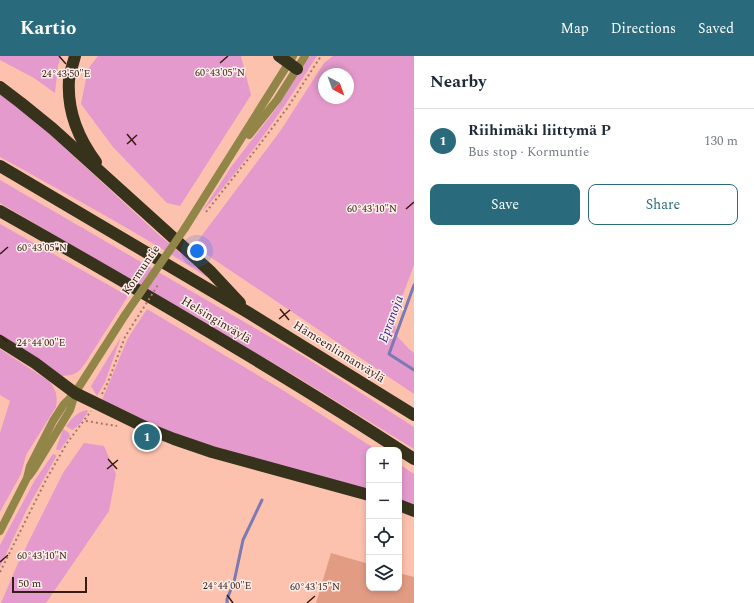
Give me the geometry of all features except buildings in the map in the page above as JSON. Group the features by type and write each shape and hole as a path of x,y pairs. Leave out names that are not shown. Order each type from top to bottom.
{"highway":[{"path":"75,56 69,79 69,100 73,120 80,138 90,155 113,184"},
{"path":"0,87 53,129 211,272 249,313"},
{"name":"Helsinginväylä","path":"0,166 249,313"},
{"name":"Helsinginväylä","path":"0,211 112,274 238,349 414,459"},
{"name":"Hämeenlinnanväylä","path":"249,313 414,415"},
{"path":"0,341 35,363 75,392 149,429 212,452 366,494"},
{"path":"402,506 414,510"}],"street":[{"name":"Kormuntie","path":"0,531 27,478 70,410 75,392 227,162 290,61 305,56"}],"path":[{"path":"203,217 288,107 321,56"},
{"path":"0,572 50,472 67,443 85,421 108,382 125,337 135,321"},
{"path":"85,421 118,427"}],"shaded area":[{"path":"0,56 61,56 58,65 55,93 34,78 0,60"},
{"path":"98,56 241,56 251,95 180,206 167,203 113,147 81,104 88,69"},
{"path":"310,56 317,56 277,117 233,176 201,213 231,167 278,106"},
{"path":"333,56 414,56 414,265 395,321 396,335 414,353 414,394 194,246 281,130 318,72 318,104 354,104 354,68 321,68 324,63"},
{"path":"0,94 28,114 160,236 210,276 208,278 131,231 0,157"},
{"path":"0,180 308,359 414,427 414,449 297,377 0,203"},
{"path":"0,224 128,296 86,362 76,373 62,376 0,337"},
{"path":"147,309 281,389 372,447 366,447 366,490 177,436 102,400 128,338"},
{"path":"121,337 105,382 97,396 91,386"},
{"path":"0,349 49,381 55,390 57,400 56,407 26,455 21,474 0,512 0,433 10,401 0,395"},
{"path":"86,410 88,411 87,413 77,427 72,430 66,426 74,416"},
{"path":"63,429 69,433 70,436 60,450 57,450 56,449"},
{"path":"84,443 104,446 116,474 109,511 46,603 1,603 18,563 63,473"},
{"path":"53,454 56,455 56,457 26,511 0,567 0,545 35,480"},
{"path":"402,466 414,474 414,507 402,502"}],"waterway":[{"name":"Epranoja","path":"414,285 389,354 414,370"},
{"path":"227,603 227,599 234,582 243,540 262,500"}],"place":[{"name":"Riihimäki liittymä P","path":"147,437"}]}
